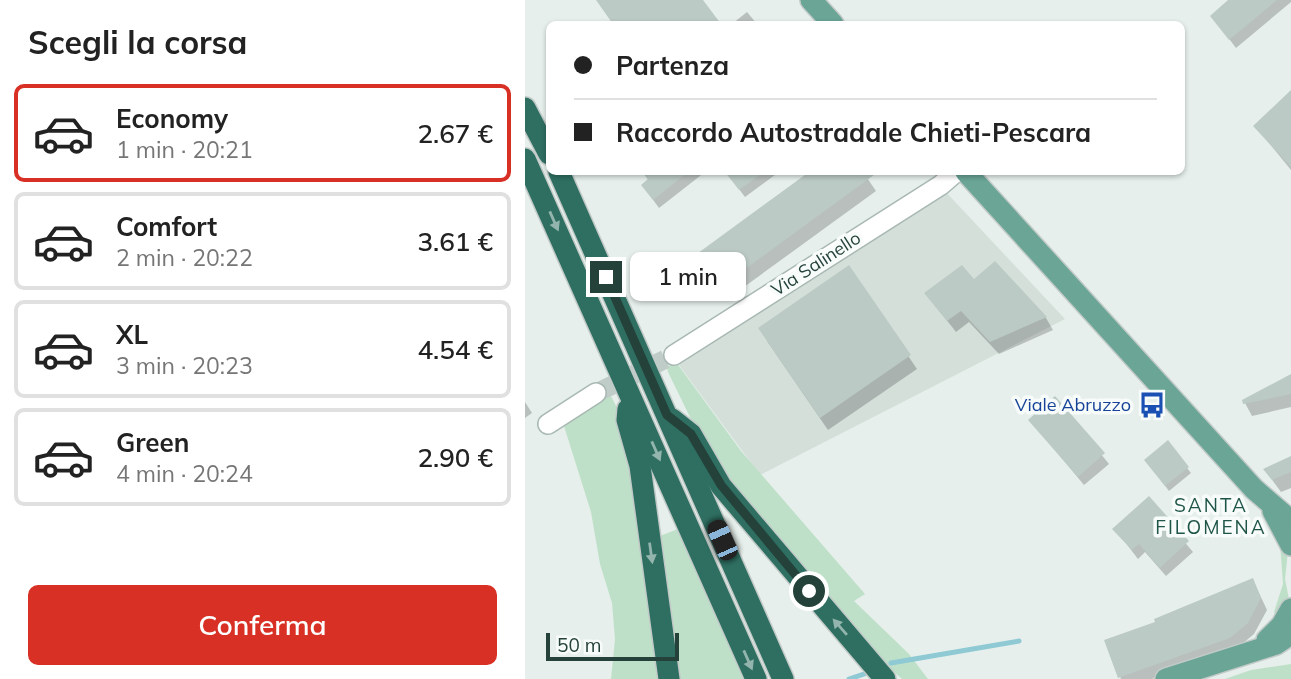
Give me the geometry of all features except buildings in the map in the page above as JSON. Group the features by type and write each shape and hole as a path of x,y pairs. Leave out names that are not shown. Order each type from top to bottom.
{"highway":[{"path":"525,108 546,148"},
{"path":"525,159 756,679"},
{"path":"559,175 783,679"},
{"path":"628,389 627,420 638,458 669,679"},
{"path":"667,415 691,434 721,485 885,679"}],"main road":[{"path":"811,0 830,21"},
{"path":"969,175 1268,504 1291,522"},
{"path":"1268,504 1291,545"},
{"path":"1256,650 1282,625 1291,609"},
{"path":"1166,679 1276,644 1291,634"}],"street":[{"name":"Via Salinello","path":"674,355 941,186 953,175"},
{"path":"548,424 596,393"}],"shaded area":[{"path":"944,190 1065,319 760,475 679,365"}],"green space":[{"path":"676,362 741,451 865,594 854,601 909,654 928,679 902,679 893,671 730,484 704,446 668,372 667,367"},
{"path":"610,394 622,418 634,469 662,679 611,679 615,639 612,603 600,564 591,512 564,426"},
{"path":"678,529 743,679 677,679 660,536"},
{"path":"1280,543 1288,551 1285,579 1289,599 1277,619 1274,612 1283,584"},
{"path":"1291,664 1291,679 1225,679 1251,670"}],"waterway":[{"path":"891,663 1019,641"},
{"path":"849,679 867,673"}],"tunnel":[{"path":"596,393 674,355"}],"place":[{"name":"Viale Abruzzo","path":"1152,405"}],"district":[{"name":"SANTA FILOMENA","path":"1211,516"}],"route":[{"path":"606,277 667,415 691,434 721,485 809,591"}]}
